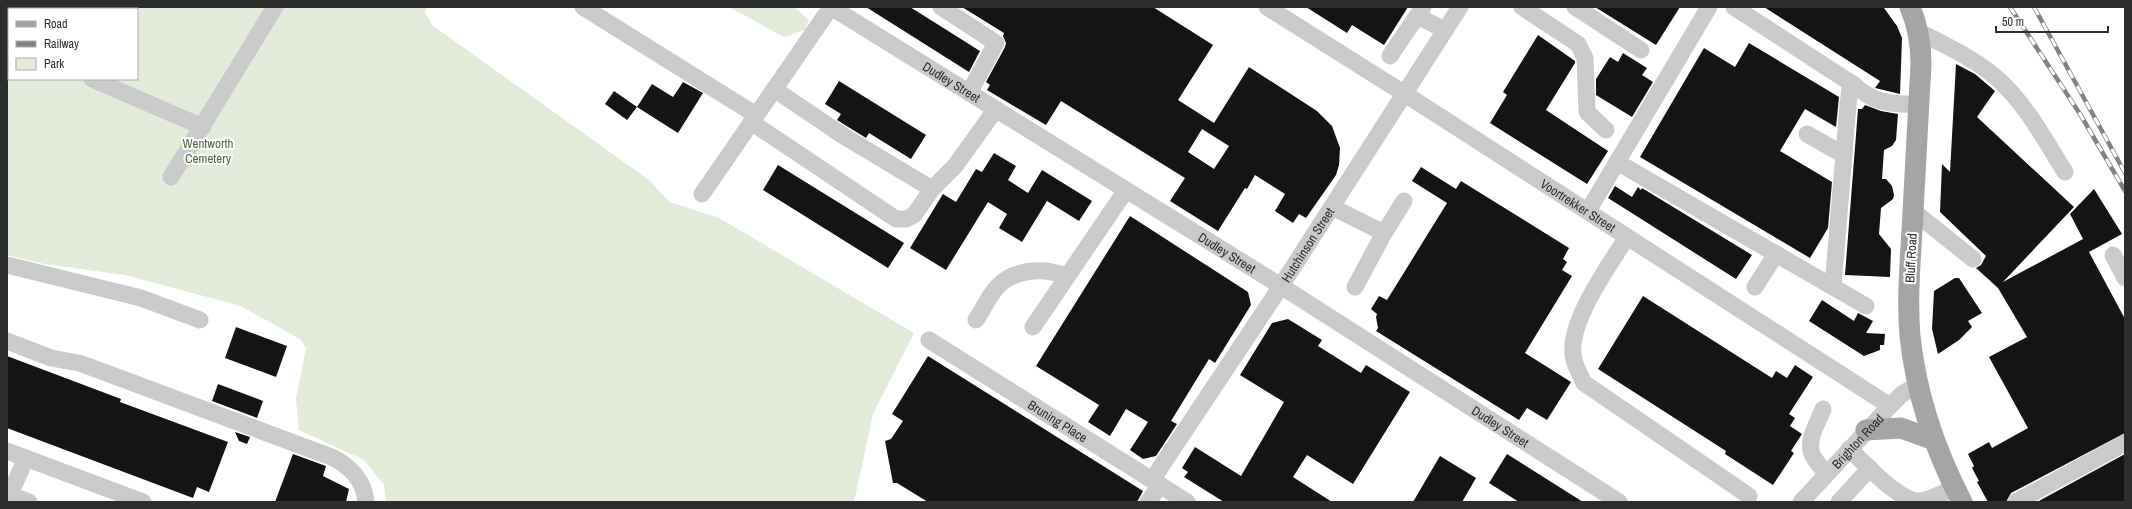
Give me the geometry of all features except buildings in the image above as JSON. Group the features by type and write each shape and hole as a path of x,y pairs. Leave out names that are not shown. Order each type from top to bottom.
{"main road":[{"name":"Bluff Road","path":"1910,7 1918,31 1921,64 1909,282 1910,335 1918,385 1934,440 1958,495"},
{"path":"1866,430 1901,428 1934,440"}],"street":[{"path":"171,177 275,7"},
{"path":"583,7 754,118 896,219 906,219 914,215 932,189 955,166 996,109"},
{"path":"702,194 831,7"},
{"name":"Dudley Street","path":"831,7 1281,286 1619,502"},
{"path":"941,7 996,42 969,93"},
{"name":"Voortrekker Street","path":"1267,7 1588,211 1890,406"},
{"name":"Hutchinson Street","path":"1148,502 1156,483 1460,7"},
{"path":"1522,7 1578,44 1585,58 1587,112 1606,130"},
{"path":"1575,7 1641,50"},
{"path":"1588,211 1709,7"},
{"path":"1734,7 1854,85 1871,98 1890,103 1919,105"},
{"path":"1390,56 1420,11 1445,30"},
{"path":"1918,31 1969,58 1999,79 2025,108 2065,172"},
{"path":"94,80 202,127"},
{"path":"1833,287 1849,95 1854,85"},
{"path":"774,89 842,135 932,189"},
{"path":"1806,134 1844,155"},
{"path":"1617,162 1866,306"},
{"path":"1033,327 1126,190"},
{"path":"1355,287 1384,233 1404,202"},
{"path":"1332,207 1384,233"},
{"path":"1913,211 1973,259"},
{"path":"1627,237 1586,303 1574,335 1574,359 1584,383 1749,496"},
{"path":"1755,287 1776,254"},
{"path":"2113,254 2125,278"},
{"path":"7,265 140,298 200,320"},
{"path":"976,320 998,286 1017,274 1031,271 1052,271 1067,276"},
{"path":"7,340 51,358 93,368 334,458 346,464 360,480 365,492 366,502"},
{"name":"Bruning Place","path":"929,340 1187,502"},
{"name":"Brighton Road","path":"1808,500 1826,474 1866,430 1902,394 1918,385"},
{"path":"1823,409 1810,446 1811,453 1826,474"},
{"path":"2016,502 2125,443"},
{"path":"1849,449 1894,490 1914,501 1958,495"},
{"path":"7,451 143,502"},
{"path":"26,458 8,497 29,502"},
{"path":"1838,502 1870,468"}],"green space":[{"name":"Wentworth Cemetery","path":"7,7 428,7 425,12 432,25 649,180 670,202 719,218 914,333 873,414 854,502 386,502 384,485 364,460 299,430 296,399 306,348 300,339 241,306 125,275 44,264 7,255"},
{"path":"729,7 794,7 809,20 805,30 784,37"}],"railway":[{"path":"2010,7 2080,114 2125,191"},
{"path":"2034,7 2125,173"}]}
